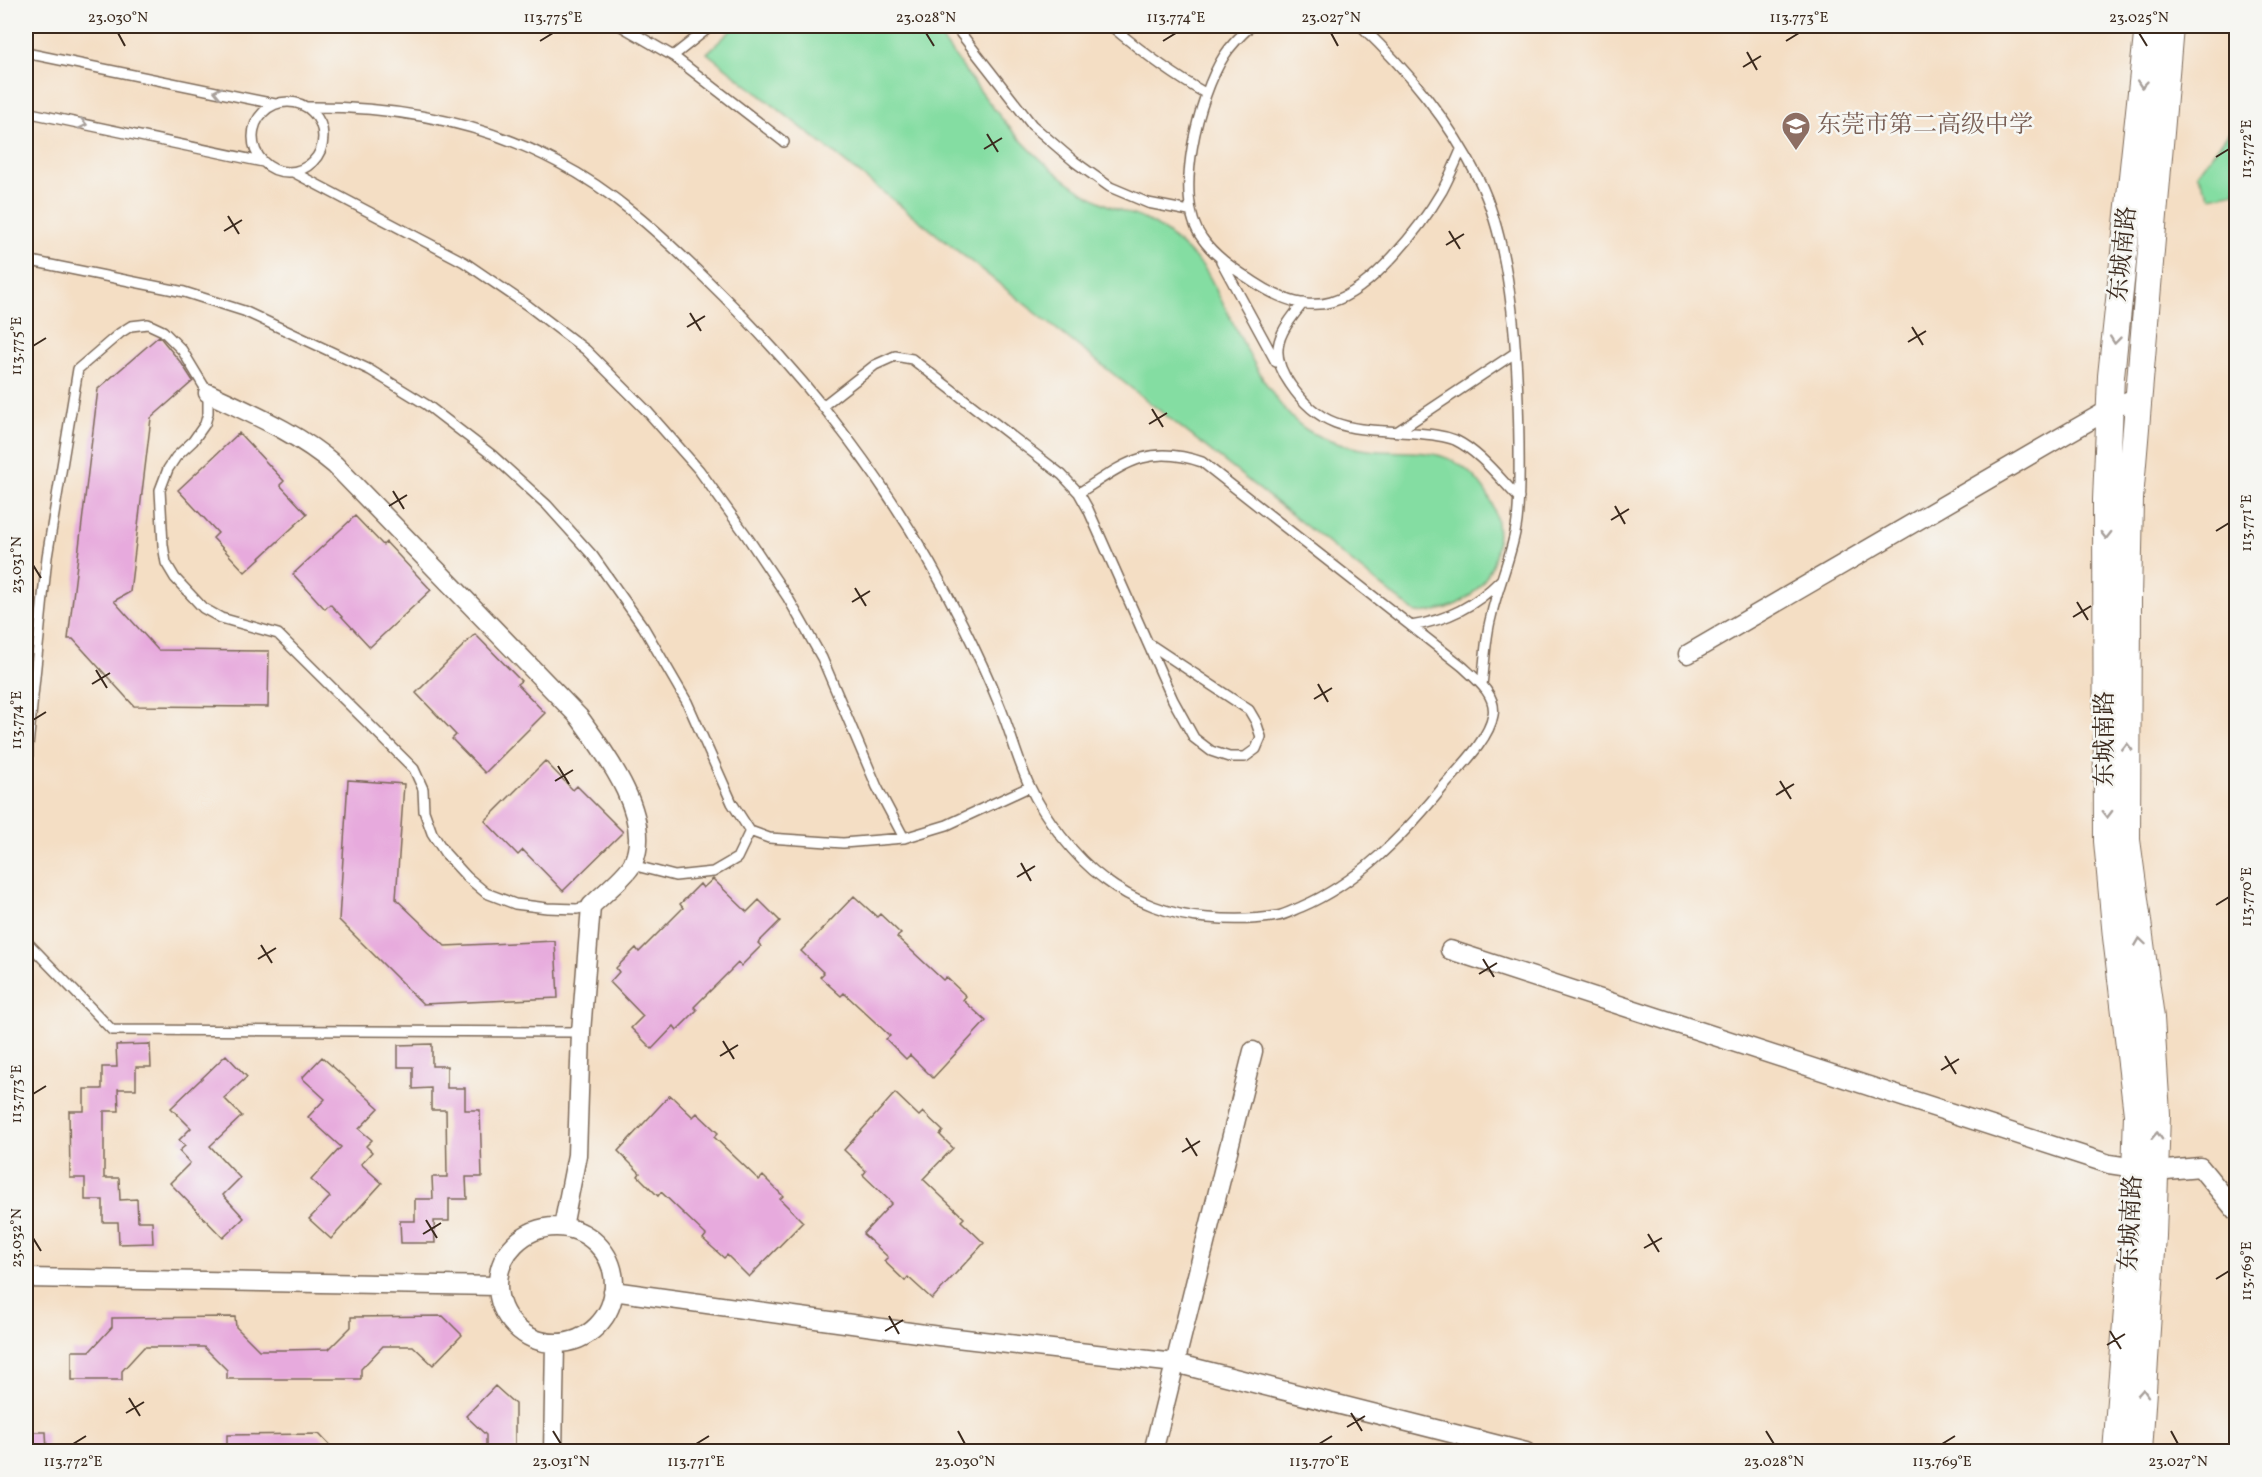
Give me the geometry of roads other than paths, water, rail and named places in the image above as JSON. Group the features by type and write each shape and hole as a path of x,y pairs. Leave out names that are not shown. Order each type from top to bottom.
{"street":[{"name":"东城南路","path":"2139,1452 2153,1236 2116,936 2107,841 2106,500 2111,376 2148,26"},
{"name":"东城南路","path":"2116,1452 2133,1233 2157,1114 2151,1018 2127,840 2130,521 2170,26"},
{"path":"208,393 293,434 314,447 335,465 579,717 605,753 627,793 635,819 638,846 632,865 591,906 581,1032 577,1155 563,1227"},
{"path":"1688,654 2110,409 2139,396"},
{"path":"1450,950 2109,1164 2145,1170 2200,1167 2236,1211"},
{"path":"1153,1452 1253,1051"},
{"path":"563,1227 578,1231 592,1240 605,1254 612,1273 613,1291 606,1314 592,1330 580,1337 555,1343 538,1340 523,1333 506,1314 498,1286 501,1264 515,1243 529,1233 543,1228 563,1227"},
{"path":"26,1278 498,1286"},
{"path":"613,1291 927,1335 1175,1363 1526,1452"},
{"path":"553,1452 555,1343"}],"lane":[{"path":"621,26 673,56 784,142"},
{"path":"673,56 711,26"},
{"path":"955,26 1032,125 1075,162 1120,191 1148,203 1189,212"},
{"path":"1111,26 1140,51 1205,93"},
{"path":"1251,26 1225,54 1205,93 1194,130 1189,212 1201,237 1218,256 1283,374 1298,396 1316,414 1341,426 1371,432 1398,431 1435,434 1455,441 1480,458 1519,498"},
{"path":"1361,26 1393,56 1435,106 1479,181 1492,216 1502,254 1519,392 1519,498 1513,545 1490,617 1482,684"},
{"path":"26,53 275,104 285,102 306,107 343,106 417,114 489,133 558,162 621,202 677,251 755,327 824,405 876,475 922,549 963,626 999,705 1029,787 1051,822 1076,854 1103,879 1139,900 1185,917 1232,920 1280,916 1325,897 1367,866 1414,822 1487,734 1495,711 1482,684 1202,462 1185,456 1163,454 1135,459 1079,493"},
{"path":"263,162 254,147 254,130 261,114 275,104"},
{"path":"26,112 263,162 282,172 293,172 303,169 312,162 319,154 323,144 320,123 315,114 306,107"},
{"path":"1218,256 1275,296 1303,303 1330,303 1367,283 1414,233 1442,191 1461,150"},
{"path":"293,172 464,262 527,305 586,350 646,410 699,470 788,598 822,658 877,787 904,838"},
{"path":"26,260 184,292 244,311 370,370 427,405 492,455 547,505 593,556 644,628 687,702 732,803 750,831 769,838 843,843 904,838 947,825 1029,787"},
{"path":"1283,374 1278,353 1280,334 1303,303"},
{"path":"26,813 28,746 47,557 78,369 120,333 131,326 148,324 163,331 182,350 208,393 208,413 205,424 193,441 176,457 168,469 160,490 166,563 175,578 203,608 221,618 278,634 414,769 423,789 423,811 432,833 466,877 486,893 515,904 547,908 577,909 591,906"},
{"path":"1398,431 1515,353"},
{"path":"824,405 875,365 895,356 912,359 1062,475 1079,493 1088,509 1173,700 1194,738 1212,751 1229,757 1245,757 1256,749 1261,737 1249,710 1148,643"},
{"path":"1411,626 1432,622 1462,611 1488,594 1503,579"},
{"path":"632,865 675,876 713,872 737,858 750,831"},
{"path":"26,941 112,1030 581,1032"}],"place":[{"name":"东莞市第二高级中学","path":"1796,152"}]}
